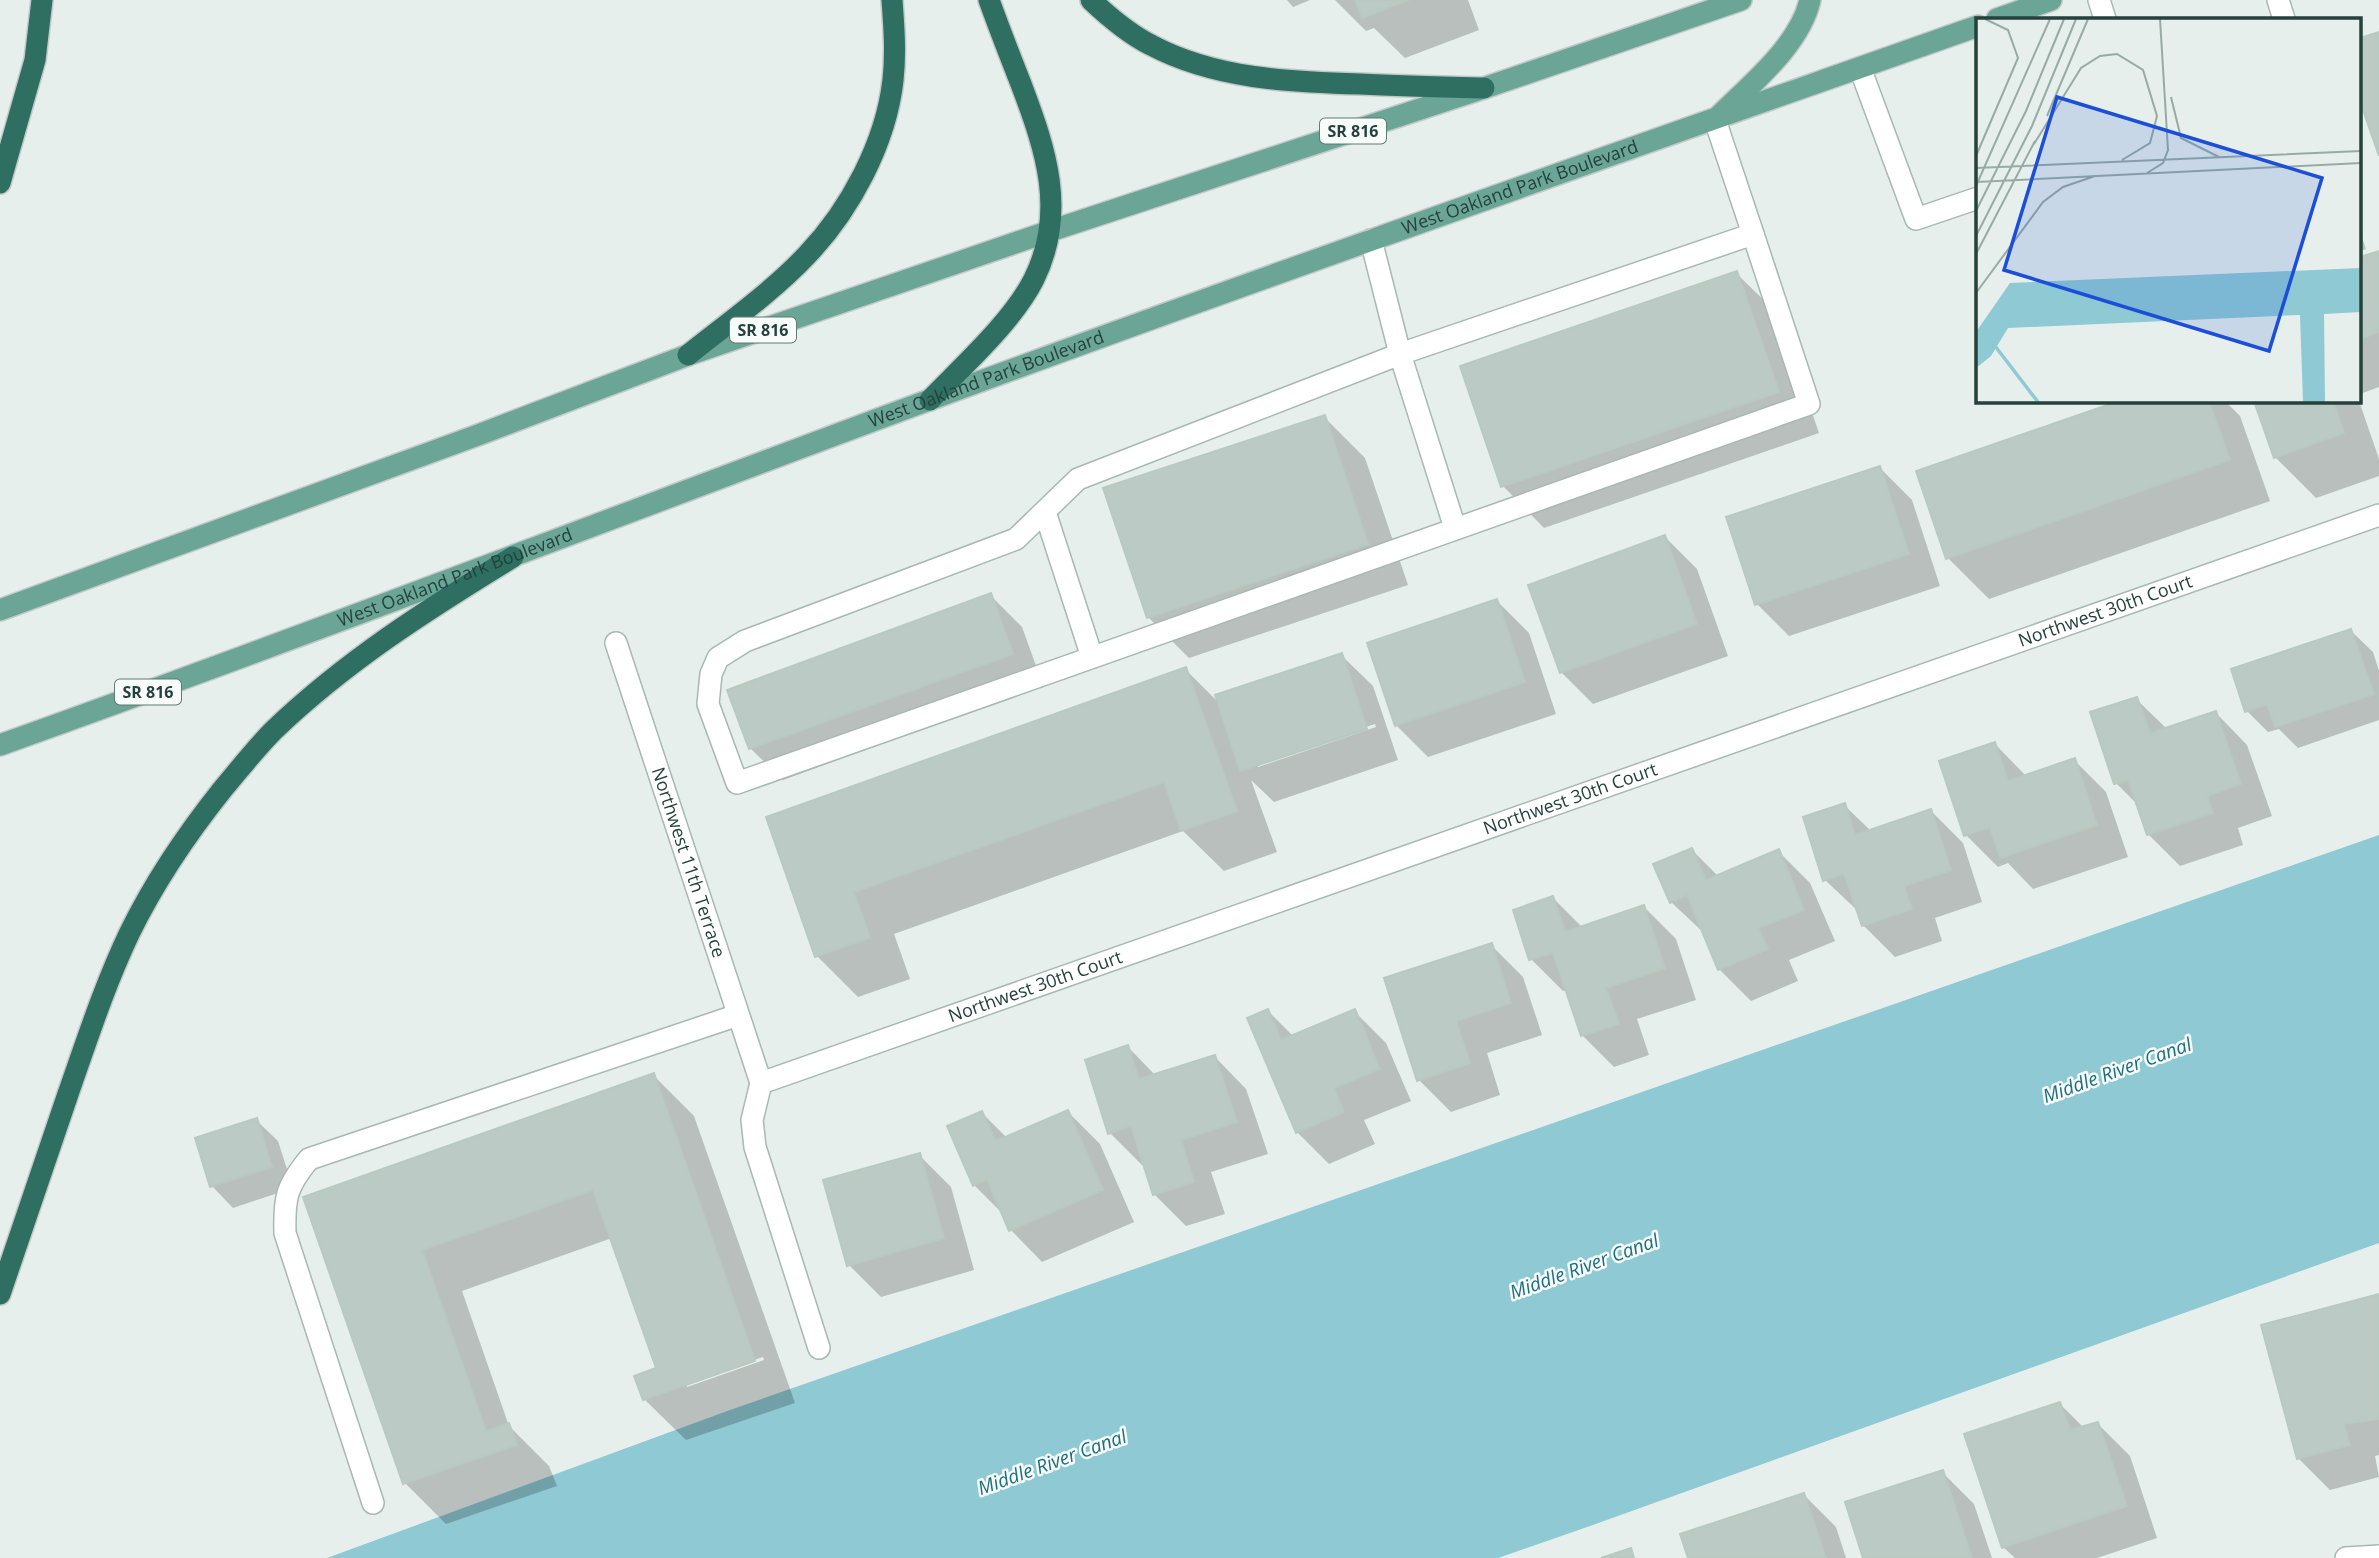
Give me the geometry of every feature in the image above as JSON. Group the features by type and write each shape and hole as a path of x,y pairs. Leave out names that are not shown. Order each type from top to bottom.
{"highway":[{"path":"0,183 35,60 42,0"},
{"path":"688,355 807,256 834,223 855,187 874,150 886,115 893,82 895,43 892,0"},
{"path":"930,400 973,356 1018,303 1033,281 1044,256 1050,231 1050,179 1044,155 1035,123 989,0"},
{"path":"1091,0 1121,26 1151,45 1184,60 1258,78 1484,88"},
{"path":"0,1294 111,977 147,900 197,821 272,732 338,674 394,631 513,557"}],"main road":[{"name":"SR 816","path":"0,610 688,355 1741,0"},
{"path":"1716,120 1785,49 1808,9 1810,0"},
{"path":"2000,18 2051,0"},
{"name":"West Oakland Park Boulevard","path":"0,745 296,639 930,400 1371,240 1976,27"}],"street":[{"path":"2099,0 2105,18"},
{"path":"2278,0 2284,18"},
{"path":"1860,68 1916,219 1976,199"},
{"path":"1716,120 1809,404 737,783 708,704 711,674 718,658 745,641 1016,539 1078,479 1400,354 1753,234"},
{"path":"1371,240 1400,354 1455,528"},
{"path":"1045,512 1092,657"},
{"name":"Northwest 30th Court","path":"761,1083 2379,514"},
{"name":"Northwest 11th Terrace","path":"616,643 761,1083"},
{"path":"373,1503 285,1233 284,1203 293,1178 309,1159 738,1015"},
{"path":"761,1083 752,1120 755,1147 819,1348"},
{"path":"2346,1558 2379,1556"}],"water":[{"name":"Middle River Canal","path":"2379,835 2379,1243 1590,1526 1498,1558 327,1558 730,1410"}],"building":[{"path":"1355,0 1409,0 1362,18"},
{"path":"2379,32 2379,156 2362,107 2362,37"},
{"path":"2379,251 2379,332 2362,338 2362,256"},
{"path":"1737,271 1779,392 1501,487 1460,366"},
{"path":"2116,402 2209,402 2230,460 1946,559 1916,471"},
{"path":"2254,402 2333,402 2344,433 2274,458"},
{"path":"1325,415 1368,544 1147,618 1103,488"},
{"path":"1880,466 1909,554 1755,605 1726,517"},
{"path":"1665,535 1697,624 1560,673 1528,585"},
{"path":"991,593 1013,654 749,749 727,690"},
{"path":"1497,599 1525,682 1395,726 1367,643"},
{"path":"2351,629 2374,694 2275,727 2267,704 2245,712 2231,669"},
{"path":"1342,653 1367,729 1240,771 1215,695"},
{"path":"1186,667 1237,811 1181,831 1164,782 854,892 870,938 815,957 766,817"},
{"path":"2137,697 2150,733 2216,711 2241,784 2207,796 2213,813 2147,835 2128,780 2114,784 2090,712"},
{"path":"1995,742 2008,781 2075,758 2097,825 2000,858 1990,827 1964,836 1939,761"},
{"path":"1845,803 1855,835 1931,809 1951,870 1904,886 1912,909 1862,926 1844,874 1823,881 1803,817"},
{"path":"1692,848 1706,880 1779,849 1804,910 1758,928 1768,949 1718,970 1687,895 1670,903 1653,864"},
{"path":"1553,896 1565,932 1644,905 1665,968 1606,988 1619,1024 1581,1036 1553,953 1529,960 1513,910"},
{"path":"1492,943 1511,1003 1456,1021 1470,1063 1417,1081 1384,978"},
{"path":"1268,1009 1281,1040 1355,1009 1380,1069 1334,1088 1344,1112 1296,1133 1247,1018"},
{"path":"1128,1045 1139,1079 1215,1055 1237,1122 1181,1140 1194,1182 1153,1195 1131,1126 1108,1134 1085,1060"},
{"path":"654,1073 755,1361 643,1400 634,1376 656,1368 593,1190 422,1250 486,1431 509,1423 517,1445 403,1484 303,1197"},
{"path":"1068,1110 1103,1190 1009,1231 987,1179 973,1186 947,1126 982,1111 996,1141"},
{"path":"257,1118 272,1167 210,1187 195,1138"},
{"path":"920,1153 944,1238 847,1266 823,1180"},
{"path":"2379,1294 2379,1419 2344,1424 2350,1445 2297,1459 2261,1325"},
{"path":"2060,1402 2070,1430 2098,1422 2127,1506 2002,1548 1964,1434"},
{"path":"1943,1470 1972,1558 1863,1558 1845,1502"},
{"path":"1804,1493 1826,1558 1688,1558 1680,1534"},
{"path":"1631,1548 1634,1558 1601,1558"}]}
